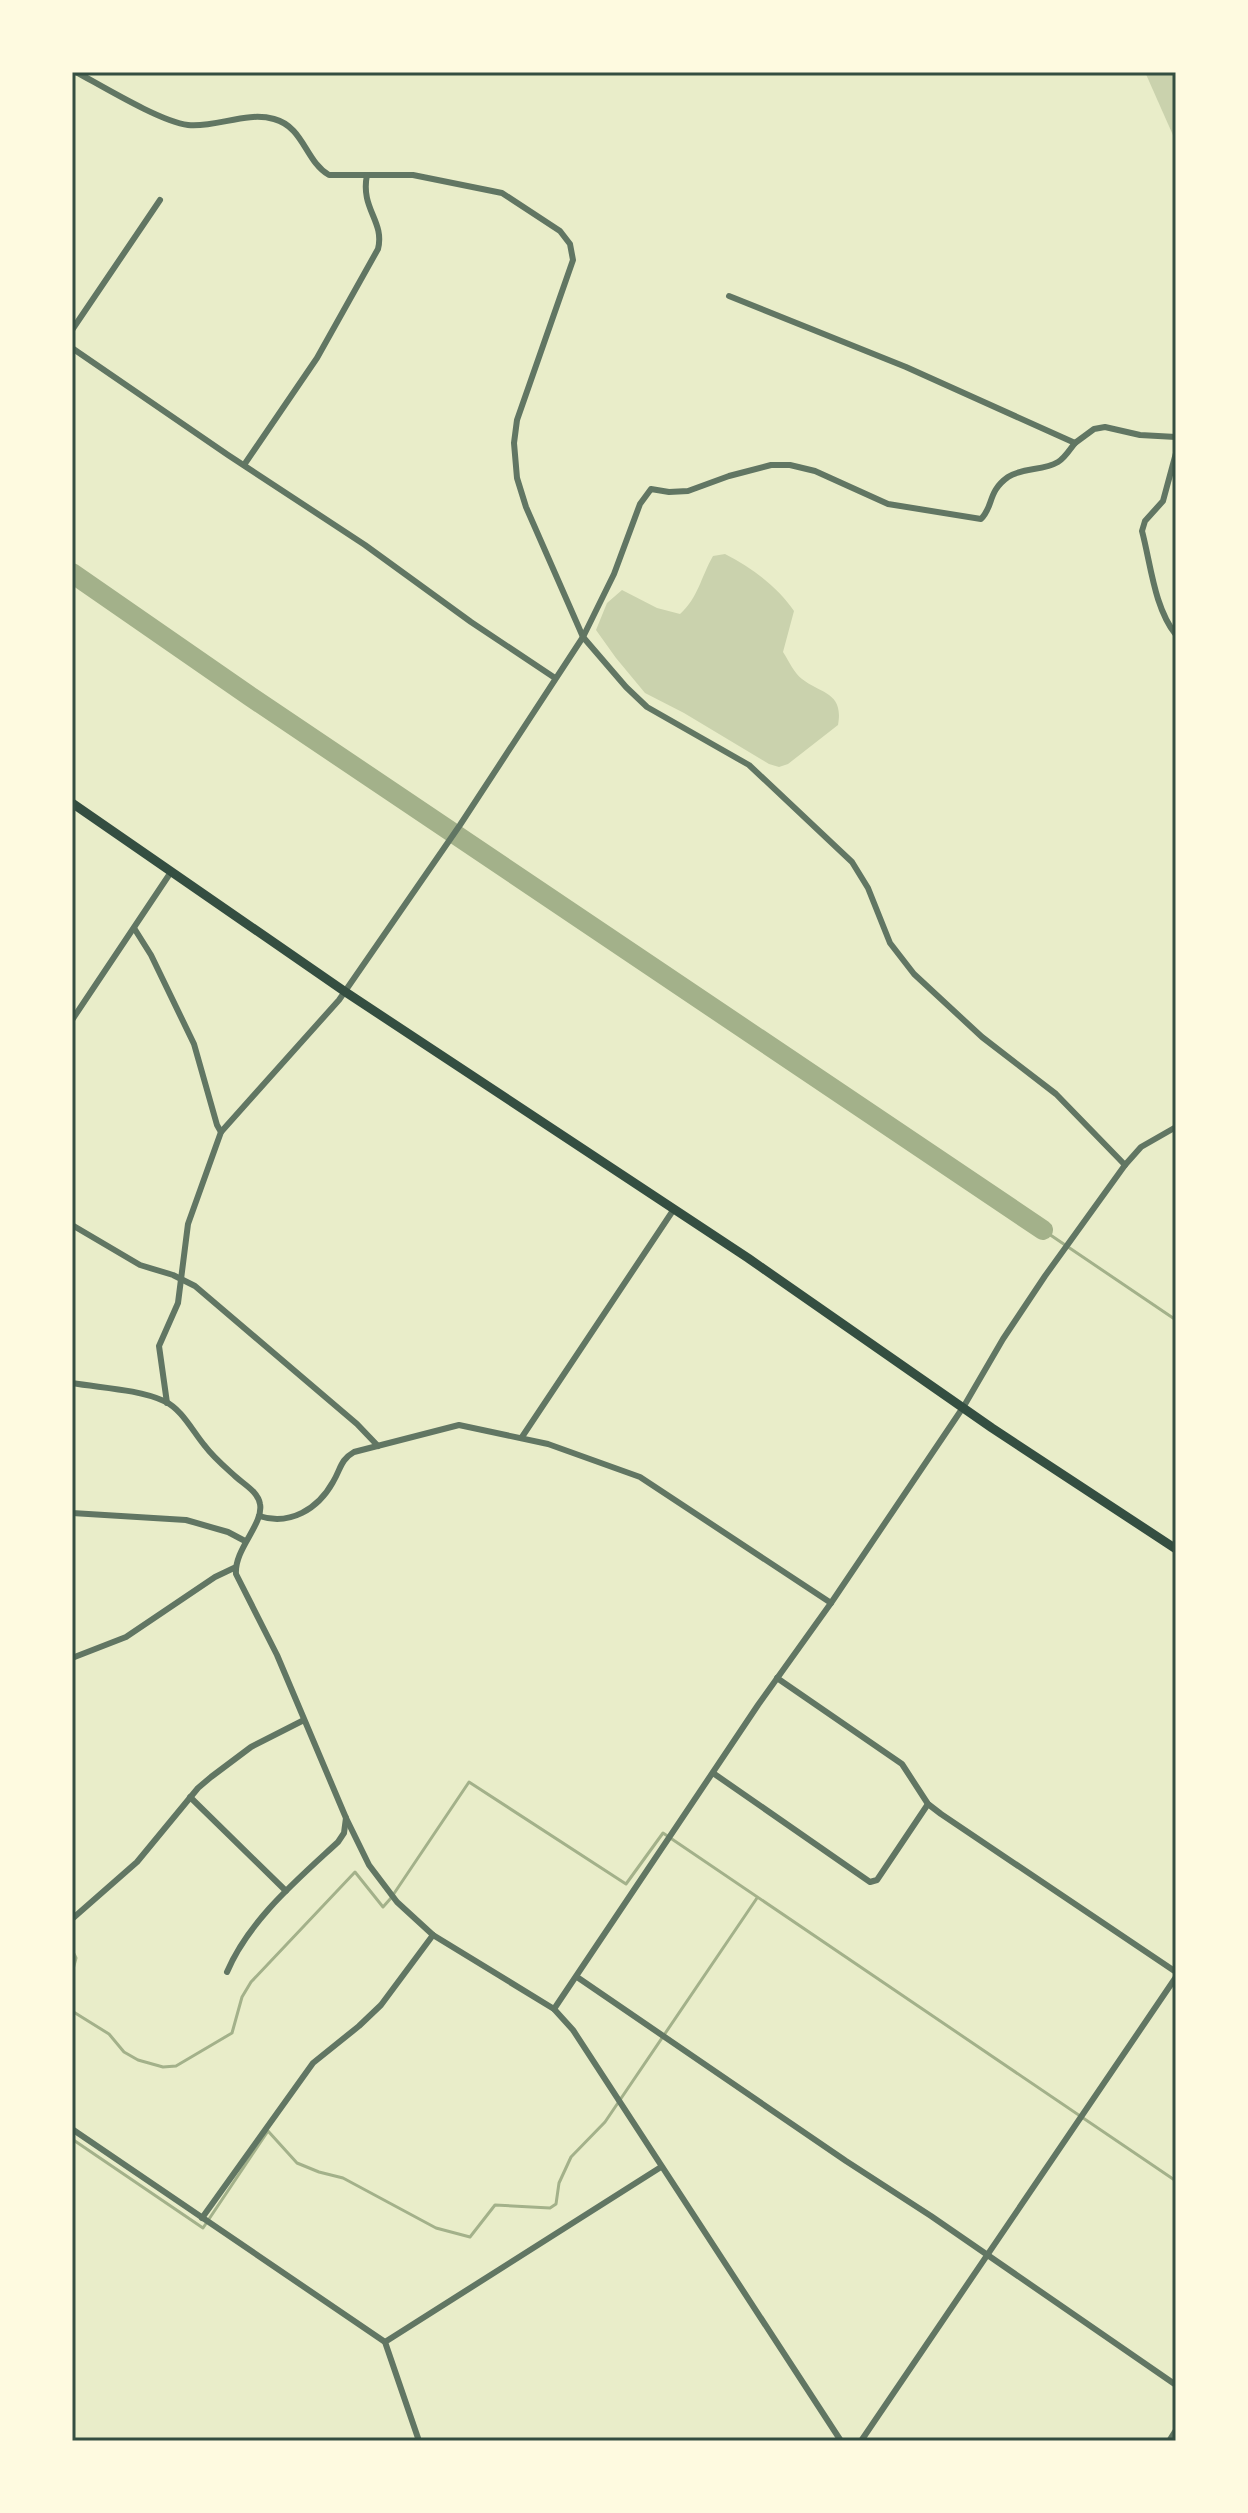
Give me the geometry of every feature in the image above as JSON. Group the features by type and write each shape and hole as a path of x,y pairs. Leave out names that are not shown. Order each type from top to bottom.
{"main road":[{"path":"72,803 344,991 674,1209 1176,1549"}],"street":[{"path":"76,72 155,113 187,125 255,117 274,118 297,134 325,173 346,176 413,175 502,193 560,231 570,244 573,260 517,420 514,443 517,478 526,507 583,637 647,707 749,765 852,862 868,888 890,943 914,974 982,1037 1056,1094 1125,1165"},
{"path":"244,465 317,358 378,249 379,233 363,192 367,175"},
{"path":"72,330 160,200"},
{"path":"729,296 906,367 1075,443"},
{"path":"72,348 365,545 555,678"},
{"path":"167,1403 159,1346 178,1303 188,1224 221,1132 344,991 460,825 583,637 614,574 640,504 651,489 681,493 771,465 790,465 815,471 888,504 981,519 986,514 993,490 1006,478 1020,471 1055,464 1094,429 1105,427 1140,435 1176,437"},
{"path":"1176,453 1163,501 1145,521 1142,531 1159,603 1176,635"},
{"path":"72,1020 171,872"},
{"path":"134,928 151,955 194,1044 221,1132"},
{"path":"554,2009 964,1406 1045,1276 1125,1165 1141,1147 1176,1127"},
{"path":"522,1437 674,1209"},
{"path":"72,1225 140,1265 195,1286 357,1424 378,1446"},
{"path":"72,1383 144,1395 167,1403 214,1456 256,1494 260,1504 259,1516 245,1541 236,1567 239,1582 277,1655 369,1865 397,1902 433,1935 554,2009 573,2030 841,2441"},
{"path":"259,1516 286,1519 306,1512 328,1490 346,1457 359,1450 459,1425 522,1437 640,1477 831,1603"},
{"path":"72,1513 186,1520 228,1532 245,1541"},
{"path":"72,1658 126,1637 202,1585 236,1567"},
{"path":"777,1678 902,1764 928,1804 967,1833 1176,1974 861,2441"},
{"path":"72,1919 137,1862 190,1797 211,1777 251,1747 304,1720"},
{"path":"713,1773 870,1882 877,1880 928,1804"},
{"path":"190,1797 286,1891"},
{"path":"227,1972 234,1955 286,1891 338,1842 344,1833 346,1818"},
{"path":"202,2218 313,2063 381,2005 433,1935"},
{"path":"577,1977 1176,2385"},
{"path":"72,2129 385,2342 419,2441"},
{"path":"385,2342 661,2167"},
{"path":"1169,2441 1176,2430"}],"green space":[{"path":"1145,72 1176,72 1176,142"},
{"path":"725,554 763,578 794,611 783,652 799,676 829,695 838,706 838,725 788,764 779,767 645,693 596,630 607,603 622,590 657,608 680,614 695,594 713,556"}],"waterway":[{"path":"72,573 1043,1230"},
{"path":"1043,1230 1176,1320"},
{"path":"72,2011 109,2034 124,2052 138,2060 163,2067 176,2066 232,2033 242,1997 251,1982 355,1872 383,1907 469,1782 626,1884 663,1833 1176,2181"},
{"path":"72,2139 203,2228 268,2131 297,2163 343,2178 436,2228 470,2237 495,2205 550,2208 556,2204 559,2183 571,2157 605,2122 757,1898"},
{"path":"72,1950 76,1958 72,1973"}]}
